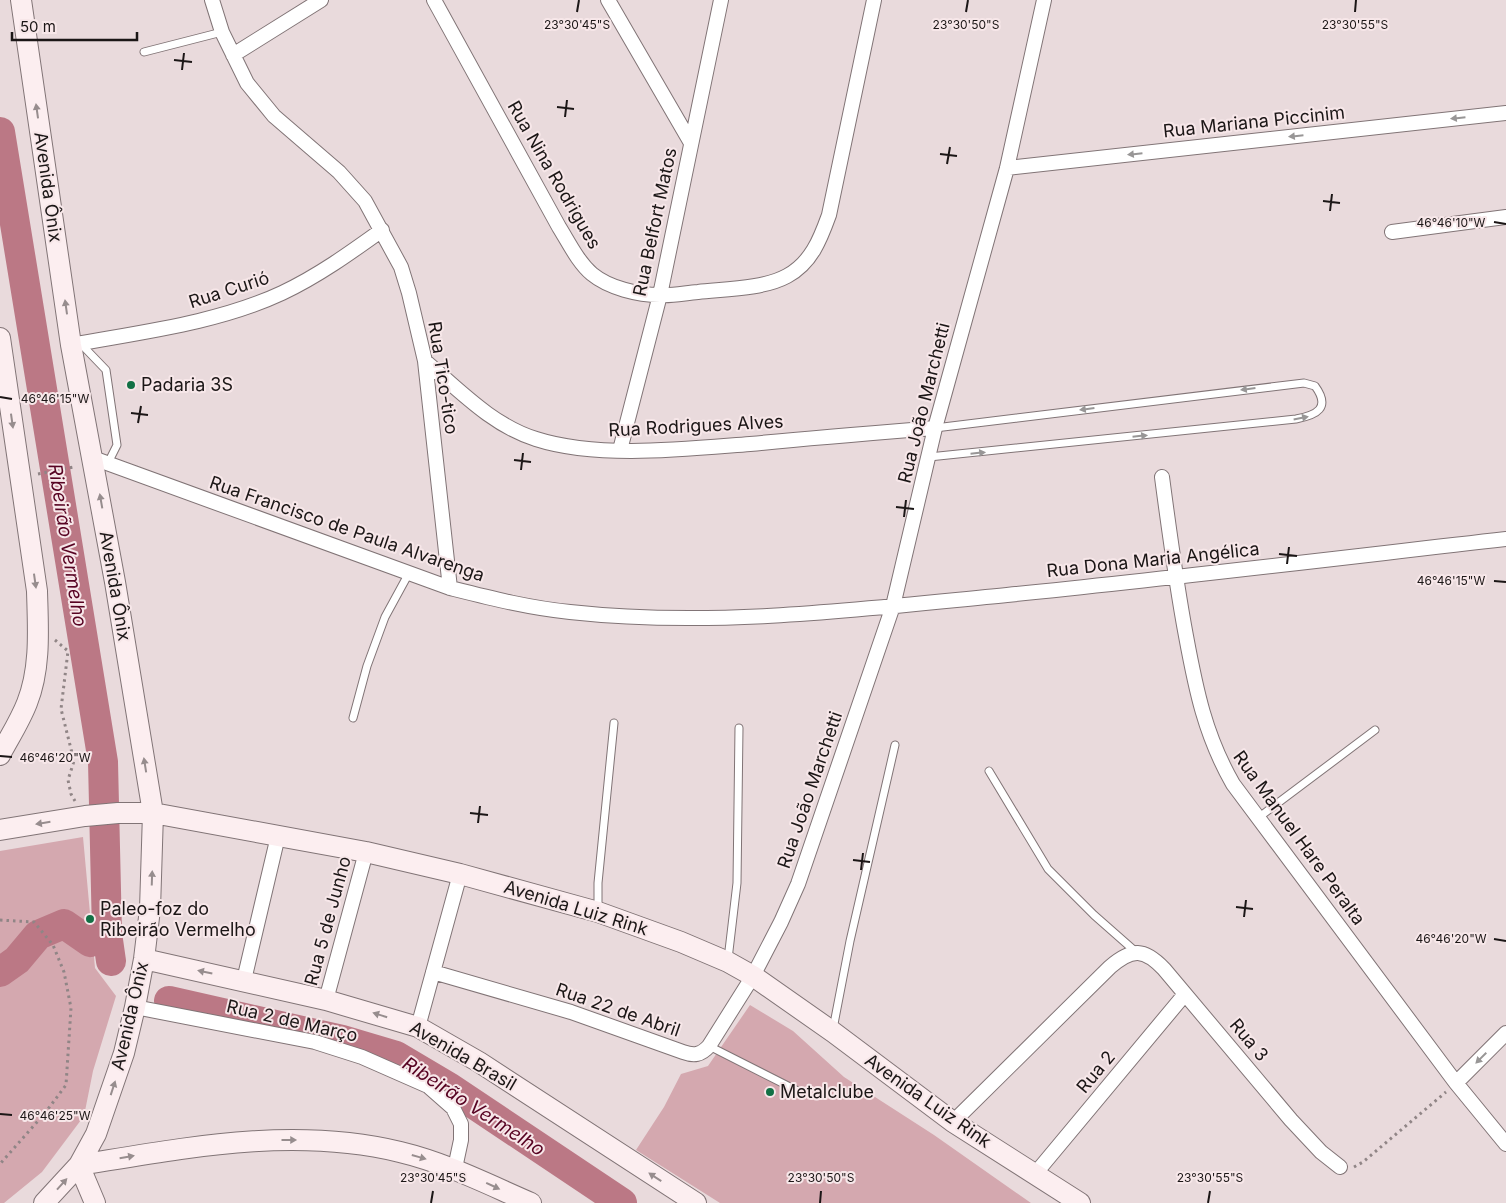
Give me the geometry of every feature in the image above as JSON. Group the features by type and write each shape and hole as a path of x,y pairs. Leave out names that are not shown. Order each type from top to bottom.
{"main road":[{"name":"Avenida Ônix","path":"21,0 76,344 100,460 153,813 150,909 144,959 135,1007 112,1092 96,1134 79,1165"},
{"path":"0,338 37,591 38,625 34,682 27,703 0,755"},
{"name":"Avenida Luiz Rink","path":"0,830 86,816 118,813 153,813 366,852 460,874 598,912 681,942 728,962 753,976 954,1122 1080,1203"},
{"name":"Avenida Brasil","path":"144,959 326,1000 418,1028 479,1062 696,1203"},
{"path":"44,1203 79,1165 204,1145 256,1140 317,1140 383,1148 455,1168 517,1201"},
{"path":"79,1165 95,1203"}],"street":[{"name":"Rua Tico-tico","path":"212,0 222,32 247,83 261,102 288,129 339,172 365,201 401,267 425,362 450,588"},
{"path":"233,55 321,0"},
{"name":"Rua Nina Rodrigues","path":"434,0 576,256 592,274 611,285 660,295 740,288 776,281 787,276 808,260 816,247 829,215 874,0"},
{"path":"608,0 691,143"},
{"name":"Rua Belfort Matos","path":"620,450 660,295 721,0"},
{"name":"Rua João Marchetti","path":"753,976 798,884 894,606 935,428 1007,168 1044,0"},
{"name":"Rua Mariana Piccinim","path":"1007,168 1506,113"},
{"path":"1392,232 1506,217"},
{"name":"Rua Curió","path":"76,344 178,325 237,310 281,293 340,260 382,230"},
{"name":"Rua Rodrigues Alves","path":"425,362 480,407 508,427 535,439 562,446 620,450 692,449 935,428"},
{"name":"Rua Francisco de Paula Alvarenga","path":"100,460 450,588 504,602 568,612 664,619 728,617 894,606"},
{"name":"Rua Manuel Hare Peralta","path":"1162,477 1175,578 1197,695 1219,759 1232,784 1456,1083 1506,1144"},
{"name":"Rua Dona Maria Angélica","path":"894,606 1175,578 1506,539"},
{"path":"244,980 278,836"},
{"name":"Rua 5 de Junho","path":"326,1000 366,852"},
{"path":"418,1028 460,874"},
{"path":"954,1122 1123,956 1138,954"},
{"name":"Rua 3","path":"1138,954 1152,957 1291,1120 1321,1152 1340,1167"},
{"name":"Rua 22 de Abril","path":"433,972 571,1012 687,1054 698,1055 709,1046"},
{"path":"709,1046 753,976"},
{"name":"Rua 2","path":"1036,1174 1185,994"},
{"name":"Rua 2 de Março","path":"135,1007 315,1042 362,1057 428,1086 453,1108 461,1124 461,1140 455,1168"},
{"path":"1456,1083 1506,1032"}],"lane":[{"path":"144,52 222,32"},
{"path":"76,344 106,370 117,445 100,460"},
{"path":"929,457 1296,419 1317,413 1322,403 1316,388 1307,383 935,428"},
{"path":"354,718 367,666 385,617 409,573"},
{"path":"598,912 598,883 614,723"},
{"path":"728,962 737,883 739,728"},
{"path":"1258,818 1374,730"},
{"path":"832,1032 850,942 895,745"},
{"path":"989,771 1048,868 1094,915 1138,954"},
{"path":"709,1046 796,1090"}],"path":[{"path":"34,474 74,467"},
{"path":"38,625 68,651 61,709 74,761 68,780 71,794 86,816"},
{"path":"0,920 34,922 53,946 64,972 71,1008 66,1085 45,1113 0,1164"},
{"path":"1340,1167 1351,1167 1363,1162 1456,1083"}],"shaded area":[{"path":"83,837 95,968 116,996 93,1071 84,1116 42,1172 4,1203 0,1203 0,851"},
{"name":"Metalclube","path":"750,1005 793,1031 844,1077 934,1135 1031,1203 720,1203 636,1150 664,1107 681,1074 708,1066"}],"waterway":[{"name":"Ribeirão Vermelho","path":"0,132 103,762 107,933 111,961"},
{"path":"0,972 17,960 38,935 64,924 90,942 107,933"},
{"name":"Ribeirão Vermelho","path":"169,1001 342,1040 396,1056 450,1088 622,1203"}],"place":[{"name":"Padaria 3S","path":"131,385"},
{"name":"Paleo-foz do Ribeirão Vermelho","path":"90,919"},
{"name":"Metalclube","path":"770,1092"}]}
